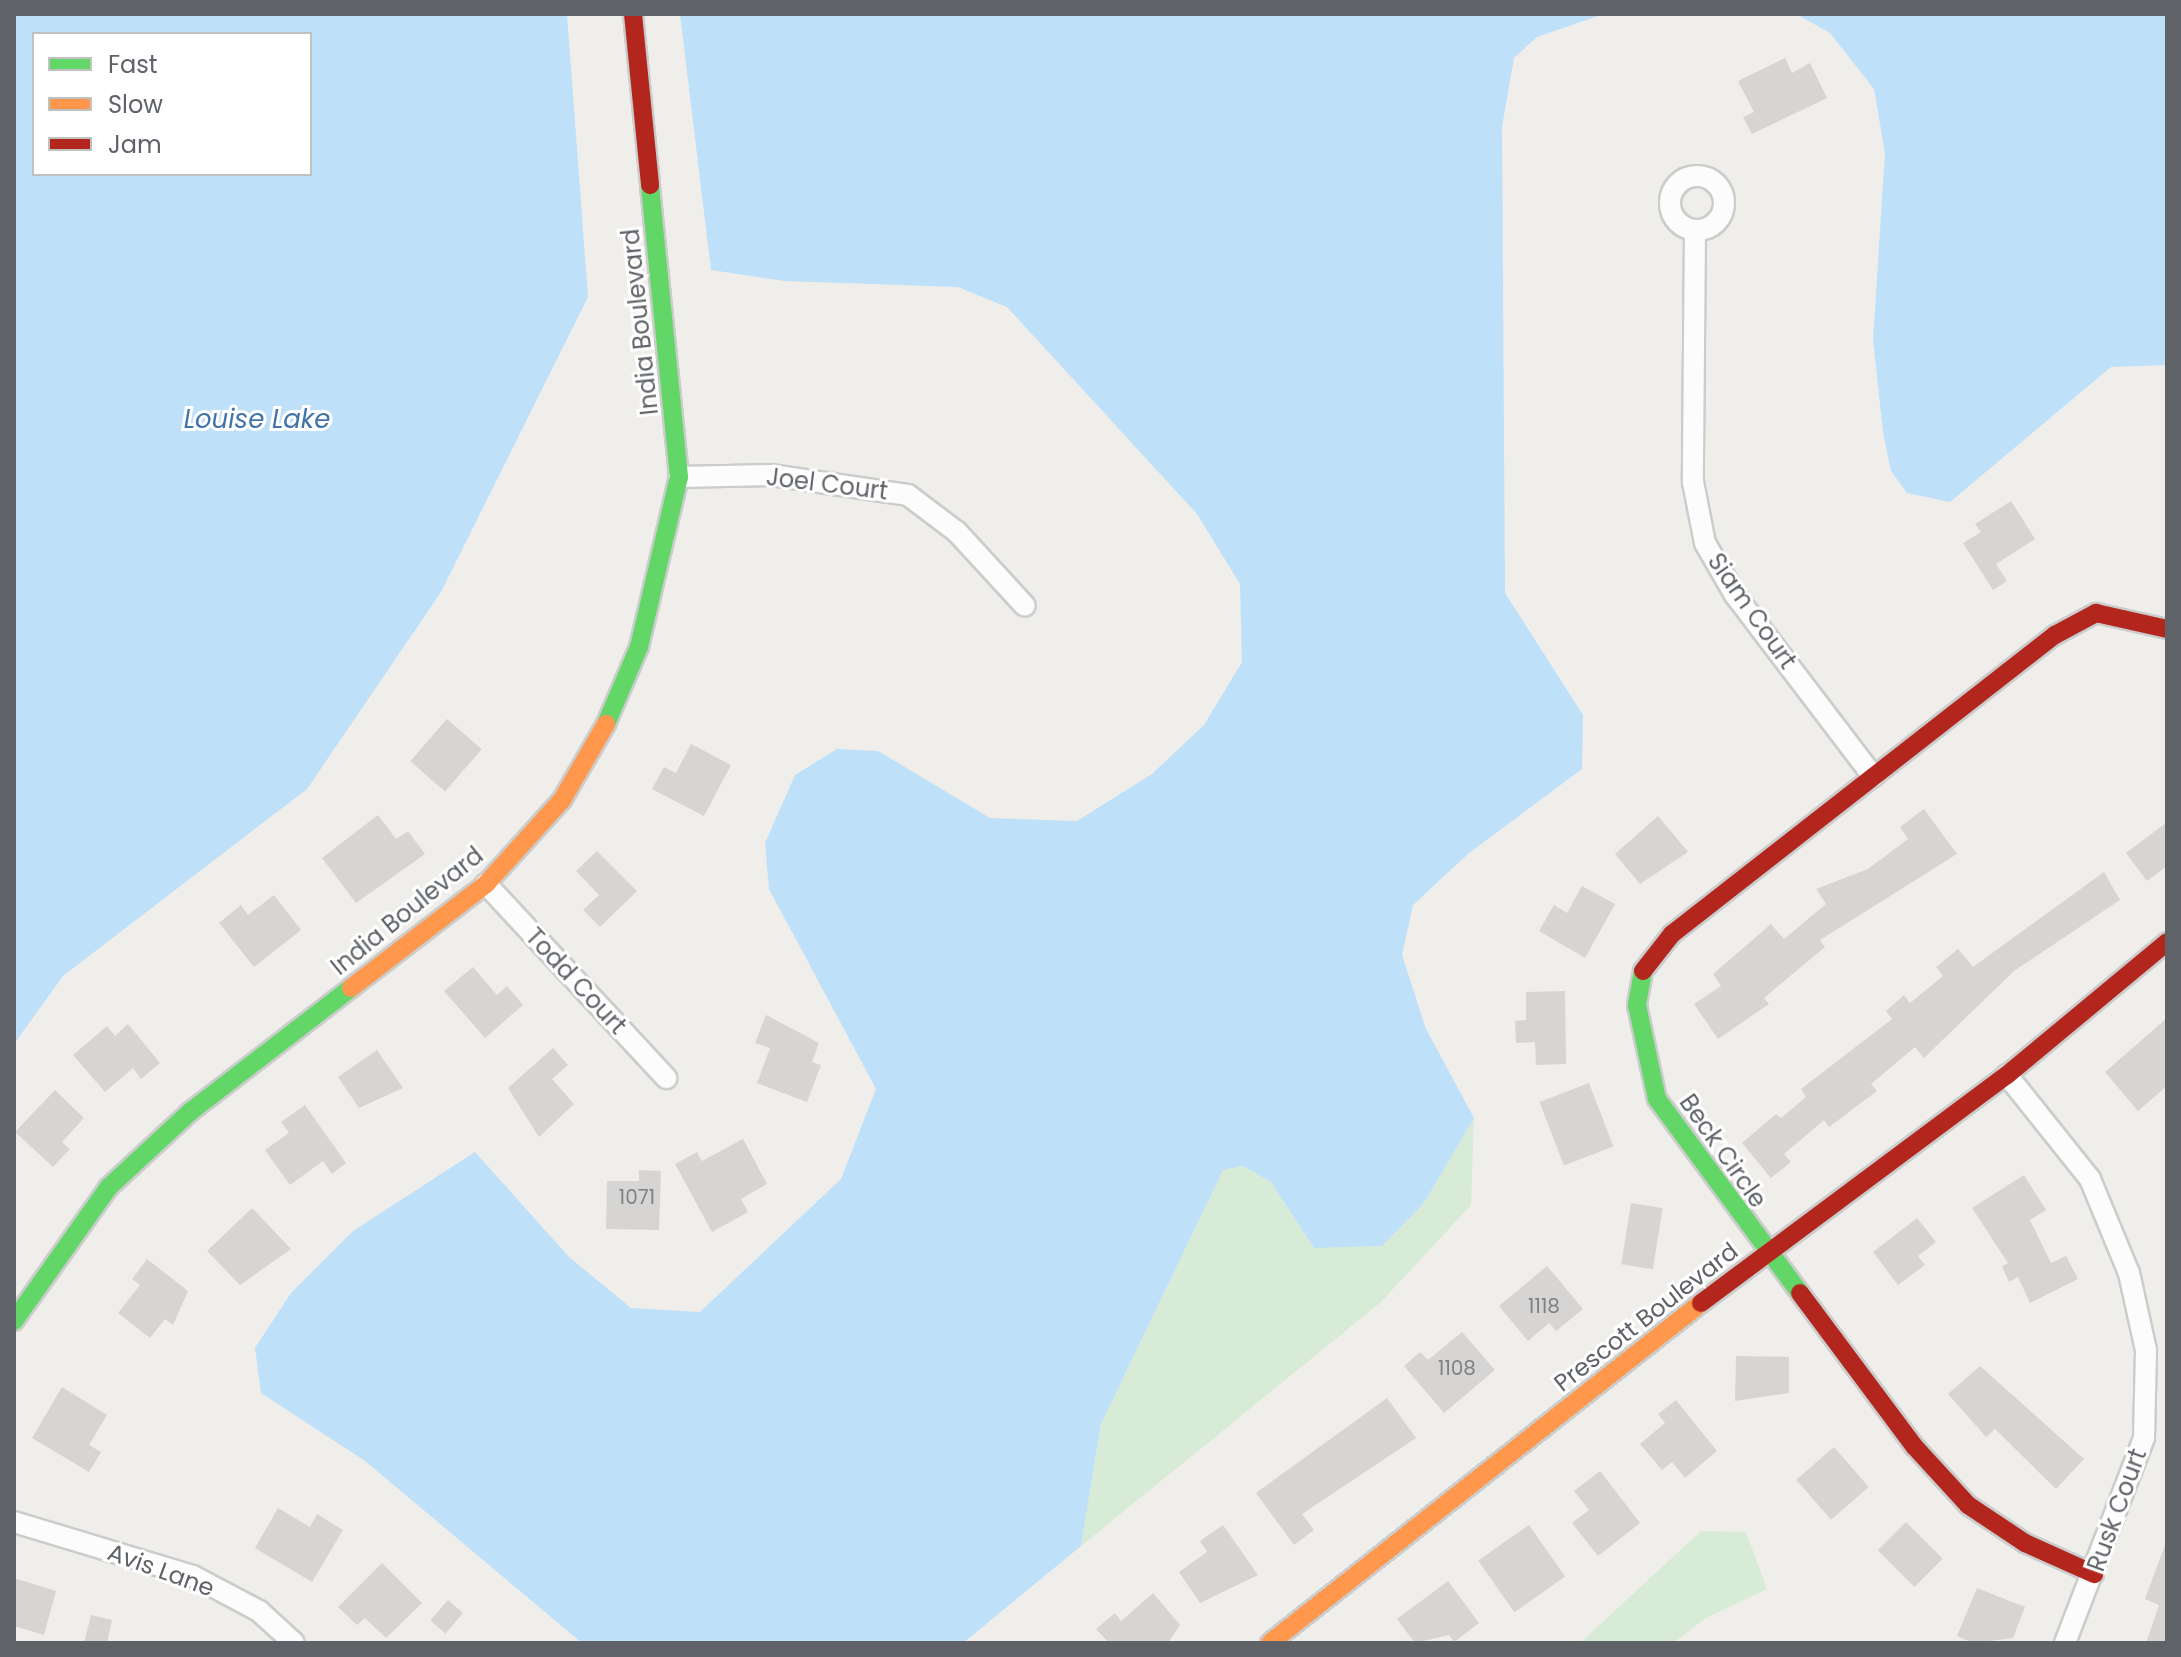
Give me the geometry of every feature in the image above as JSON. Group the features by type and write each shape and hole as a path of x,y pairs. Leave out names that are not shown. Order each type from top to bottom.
{"street":[{"name":"India Boulevard","path":"14,1321 132,1165 190,1112 486,884 562,800 618,703 679,477 633,14"},
{"name":"Siam Court","path":"1695,230 1693,482 1705,543 1735,595 1873,776"},
{"name":"Joel Court","path":"679,477 771,475 908,495 957,532 1025,606"},
{"name":"Beck Circle","path":"2094,1574 2025,1543 1968,1505 1765,1253 1657,1099 1642,1050 1643,971 1672,934 2055,635 2096,613 2167,629"},
{"name":"Todd Court","path":"486,884 666,1078"},
{"name":"Prescott Boulevard","path":"1270,1643 1765,1253 2007,1075 2167,942"},
{"name":"Rusk Court","path":"2007,1075 2090,1179 2129,1273 2146,1350 2144,1438 2065,1643"},
{"name":"Avis Lane","path":"14,1522 193,1576 259,1611 294,1643"}],"green space":[{"path":"1474,1118 1471,1205 1381,1302 1081,1546 1101,1424 1223,1170 1243,1166 1271,1182 1314,1248 1424,1203"},
{"path":"1701,1531 1746,1532 1767,1589 1706,1618 1673,1643 1580,1643"}],"water":[{"name":"Louise Lake","path":"14,14 567,14 588,297 441,592 307,789 63,976 14,1044"},
{"path":"680,14 1604,14 1537,37 1514,58 1502,127 1505,593 1583,715 1582,769 1469,853 1413,905 1402,955 1426,1029 1474,1118 1424,1203 1382,1246 1314,1248 1271,1182 1243,1166 1223,1170 1101,1424 1081,1546 963,1643 582,1643 365,1461 261,1393 255,1348 291,1293 353,1231 475,1152 569,1257 631,1308 700,1312 841,1179 876,1089 769,889 765,843 795,775 837,749 878,751 990,818 1077,821 1152,774 1204,725 1242,662 1240,584 1197,514 1007,307 958,287 784,281 711,270"},
{"path":"1796,14 2167,14 2167,365 2111,367 1950,502 1907,493 1891,471 1883,432 1873,340 1885,153 1874,89 1830,33"}],"building":[{"path":"1785,58 1792,73 1810,63 1827,98 1752,134 1743,117 1754,112 1738,81"},
{"path":"2011,501 2035,539 1996,564 2007,581 1993,590 1963,543 1981,532 1975,524"},
{"path":"447,719 482,749 445,791 410,761"},
{"path":"691,744 731,765 704,816 652,789 664,767 676,773"},
{"path":"1924,809 1957,854 1820,940 1825,947 1764,998 1769,1004 1718,1039 1694,1004 1721,986 1713,974 1771,924 1784,939 1826,904 1816,889 1868,869 1908,839 1900,827"},
{"path":"378,815 396,839 408,831 425,854 356,903 322,858"},
{"path":"1658,816 1688,852 1640,884 1615,854"},
{"path":"2167,822 2167,866 2147,881 2126,853"},
{"path":"597,851 637,891 600,927 583,910 599,895 576,871"},
{"path":"2104,872 2120,900 2014,971 1924,1058 1915,1047 1871,1084 1877,1091 1829,1127 1824,1120 1784,1154 1791,1162 1771,1178 1742,1143 1776,1114 1781,1118 1806,1097 1801,1089 1892,1019 1886,1011 1904,995 1910,1003 1943,976 1936,967 1958,949 1973,967"},
{"path":"1582,886 1615,904 1585,958 1539,931 1554,905 1567,913"},
{"path":"274,895 301,930 254,967 219,923 241,905 248,915"},
{"path":"473,967 497,995 507,986 523,1005 485,1038 444,991"},
{"path":"1565,991 1566,1064 1536,1065 1535,1042 1516,1043 1515,1021 1526,1020 1526,992"},
{"path":"766,1015 819,1043 812,1062 821,1065 807,1102 757,1083 770,1048 755,1043"},
{"path":"2167,1018 2167,1086 2138,1111 2105,1072"},
{"path":"128,1024 160,1063 141,1079 133,1068 105,1092 73,1055 107,1026 115,1036"},
{"path":"553,1048 568,1065 552,1079 574,1104 539,1137 508,1088"},
{"path":"377,1050 403,1088 359,1108 338,1077"},
{"path":"1589,1083 1613,1146 1564,1165 1540,1102"},
{"path":"55,1090 84,1118 62,1142 70,1149 53,1167 15,1132"},
{"path":"305,1105 346,1163 332,1174 323,1161 290,1185 265,1150 289,1133 281,1122"},
{"path":"743,1139 767,1184 741,1199 748,1212 712,1232 675,1164 697,1152 702,1161"},
{"path":"639,1170 661,1171 659,1230 606,1229 607,1181 639,1181"},
{"path":"2024,1175 2046,1210 2030,1220 2051,1263 2066,1256 2078,1279 2030,1303 2018,1277 2009,1282 2002,1266 2008,1263 1972,1208"},
{"path":"1631,1203 1663,1208 1653,1269 1621,1264"},
{"path":"252,1208 291,1249 240,1285 207,1251"},
{"path":"1917,1218 1936,1242 1918,1256 1925,1265 1898,1285 1873,1252"},
{"path":"147,1259 188,1291 173,1325 165,1319 150,1338 118,1313 140,1285 132,1279"},
{"path":"1547,1266 1583,1309 1556,1331 1549,1323 1528,1341 1499,1306"},
{"path":"1462,1332 1495,1370 1444,1413 1404,1366 1420,1352 1428,1360"},
{"path":"1736,1356 1789,1357 1789,1393 1735,1401"},
{"path":"1980,1366 2084,1459 2056,1489 1995,1429 1986,1437 1948,1394"},
{"path":"62,1387 107,1415 89,1445 101,1452 89,1472 32,1438"},
{"path":"1387,1398 1416,1438 1302,1514 1314,1530 1294,1545 1256,1493"},
{"path":"1676,1400 1717,1451 1685,1478 1672,1462 1662,1470 1640,1444 1665,1423 1658,1414"},
{"path":"1834,1447 1869,1487 1831,1520 1796,1480"},
{"path":"1600,1471 1640,1523 1598,1556 1572,1523 1589,1510 1574,1491"},
{"path":"278,1508 310,1527 317,1514 343,1530 312,1582 255,1548"},
{"path":"1906,1522 1943,1559 1914,1587 1878,1550"},
{"path":"1223,1525 1258,1575 1200,1603 1179,1572 1207,1552 1200,1541"},
{"path":"1529,1525 1565,1577 1514,1612 1478,1561"},
{"path":"2165,1545 2167,1643 2146,1643 2159,1605 2145,1599"},
{"path":"382,1563 422,1603 386,1638 365,1618 357,1625 338,1607"},
{"path":"14,1578 56,1591 44,1635 14,1626"},
{"path":"1448,1581 1479,1623 1454,1642 1449,1635 1415,1643 1397,1619"},
{"path":"1977,1588 2025,1607 2013,1638 1973,1643 1957,1636"},
{"path":"1153,1593 1180,1625 1168,1643 1109,1643 1096,1629 1115,1613 1121,1621"},
{"path":"448,1600 463,1613 445,1633 430,1620"},
{"path":"91,1615 112,1620 107,1643 84,1643"}],"traffic: fast":[{"path":"606,724 639,647 679,477 650,185"},
{"path":"1643,971 1637,1005 1657,1099 1800,1293"},
{"path":"14,1321 109,1187 190,1112 351,988"}],"traffic: slow":[{"path":"351,988 486,884 562,800 606,724"},
{"path":"1270,1643 1701,1303"}],"traffic: jam":[{"path":"633,14 650,185"},
{"path":"1643,971 1672,934 2055,635 2096,613 2167,629"},
{"path":"1701,1303 2007,1075 2167,942"},
{"path":"1800,1293 1914,1446 1968,1505 2025,1543 2094,1574"}]}
